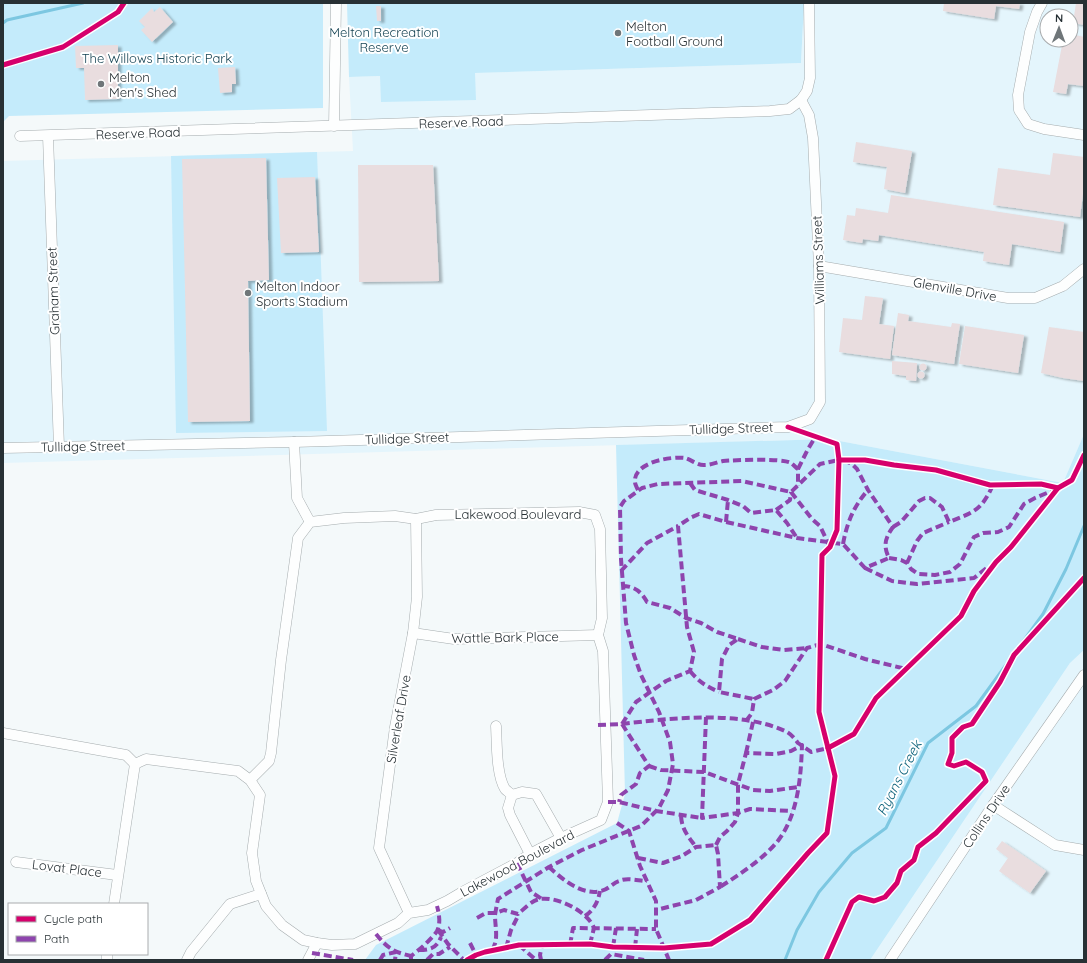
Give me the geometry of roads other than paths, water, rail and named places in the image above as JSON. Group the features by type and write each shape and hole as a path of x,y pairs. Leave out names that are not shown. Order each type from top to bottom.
{"street":[{"path":"334,126 336,3"},
{"path":"801,100 807,91 810,78 809,3"},
{"path":"1042,3 1030,32 1018,95 1019,110 1028,124 1044,129 1084,135"},
{"name":"Reserve Road","path":"20,136 770,111 789,109 801,100"},
{"name":"Williams Street","path":"801,100 808,115 813,138 818,266 820,402 810,419"},
{"name":"Graham Street","path":"48,136 59,447"},
{"name":"Glenville Drive","path":"818,266 1008,298 1035,298 1063,286 1084,269"},
{"name":"Tullidge Street","path":"3,448 294,442 788,426 810,419"},
{"path":"135,764 146,759 238,771 250,780 269,761 298,538 310,522 297,498 294,442"},
{"name":"Lakewood Boulevard","path":"250,780 260,796 252,853 256,881 266,906 282,925 304,940 332,945 355,944 398,923 409,913 428,910 447,901 517,863 530,854 601,820 608,802 603,651 598,635 602,618 600,529 595,515 579,512 563,512 436,515 416,519 395,516 344,518 310,522"},
{"name":"Silverleaf Drive","path":"409,913 379,848 395,727 413,632 417,597 416,519"},
{"name":"Wattle Bark Place","path":"413,632 454,639 598,635"},
{"name":"Collins Drive","path":"890,960 993,805 1084,674"},
{"path":"496,726 497,754 501,777 505,790 512,795"},
{"path":"3,733 126,755 135,764"},
{"path":"114,903 117,875 135,764"},
{"path":"512,795 522,792 536,794 561,838"},
{"path":"512,795 508,808 510,815 530,854"},
{"path":"993,805 1055,845 1084,850"},
{"name":"Lovat Place","path":"16,862 117,875"},
{"path":"187,960 191,952 230,904 261,894"},
{"path":"308,960 317,943"}],"waterway":[{"path":"3,23 7,20 83,3"},
{"name":"Ryans Creek","path":"785,960 797,930 819,892 852,853 886,828 928,743 976,706 1043,614 1066,569 1084,526"}],"place":[{"name":"Melton Football Ground","path":"618,33"},
{"name":"Melton Men's Shed","path":"101,84"},
{"name":"Melton Indoor Sports Stadium","path":"248,293"}],"park label":[{"name":"Melton Recreation Reserve","path":"384,40"},
{"name":"The Willows Historic Park","path":"157,58"}]}
